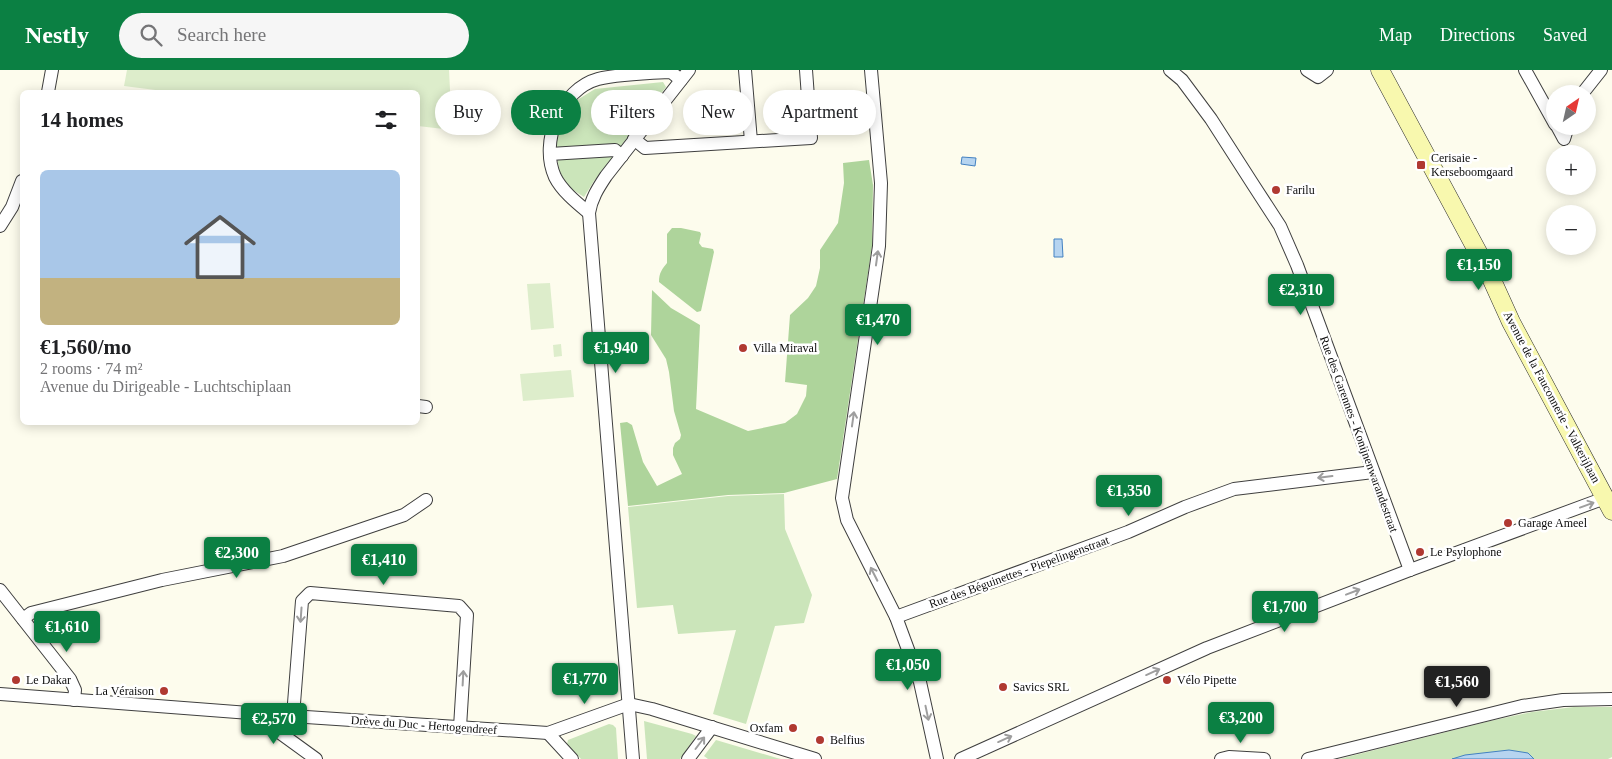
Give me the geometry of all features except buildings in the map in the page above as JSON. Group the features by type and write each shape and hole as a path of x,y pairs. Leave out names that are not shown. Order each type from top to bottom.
{"street":[{"path":"48,90 52,70"},
{"path":"745,70 751,141"},
{"path":"634,140 645,148 811,138 806,70"},
{"path":"872,70 881,183 879,246 842,498 847,520 896,617 920,682 937,759"},
{"name":"Rue des Garennes - Konijnenwarandestraat","path":"1170,70 1182,80 1211,119 1280,226 1297,265 1410,570"},
{"path":"1307,70 1318,77 1327,70"},
{"name":"Avenue de la Fauconnerie - Valkerijlaan","path":"1380,70 1487,269 1511,322 1610,502"},
{"path":"1525,70 1546,107"},
{"path":"1589,85 1600,70"},
{"path":"589,213 556,179 552,168 550,154 552,134 559,115 570,97 582,86 598,79 671,72 685,75 597,190 590,204 589,213 633,759"},
{"path":"550,154 615,150 622,156"},
{"path":"0,226 12,207 20,187"},
{"name":"Rue des Béguinettes - Piepelingenstraat","path":"896,617 1128,532 1185,507 1234,489 1373,472"},
{"path":"23,619 31,613 162,580 283,556 404,515 426,500"},
{"path":"961,759 1207,648 1410,570 1610,502"},
{"path":"0,590 70,679 75,690 74,700"},
{"path":"293,716 302,601 310,593 459,606 467,615 460,726"},
{"name":"Drève du Duc - Hertogendreef","path":"0,694 548,733 629,704"},
{"path":"1308,759 1522,706 1564,700 1612,699"},
{"path":"629,704 815,759"},
{"path":"265,714 265,722 316,759"},
{"path":"688,759 712,727"},
{"path":"548,733 572,759"},
{"path":"1221,759 1229,757 1264,759"}],"green space":[{"path":"127,70 449,70 450,90 435,90 435,128 420,126 420,90 155,90 124,86"},
{"path":"663,82 666,87 664,90 593,90"},
{"path":"591,91 591,135 629,135 584,197 567,186 559,170 556,148 558,135 581,135 581,98"},
{"path":"869,160 873,185 872,246 837,479 784,493 728,495 628,506 620,423 627,422 632,425 643,462 657,486 682,474 673,455 675,443 680,439 681,435 674,411 669,372 666,359 651,335 652,290 671,308 700,325 696,409 748,431 785,423 797,414 806,396 807,385 785,382 790,315 808,298 816,286 820,268 820,250 838,223 844,183 843,163"},
{"path":"672,228 700,232 699,243 702,247 713,249 714,252 701,311 697,312 659,282 661,271 667,263 667,234"},
{"path":"550,283 554,328 531,330 527,284"},
{"path":"561,344 562,356 554,357 553,345"},
{"path":"571,370 574,397 523,401 520,374"},
{"path":"784,494 785,529 812,595 804,623 775,626 746,724 713,714 736,630 678,634 673,605 637,608 628,507 728,496"},
{"path":"1574,707 1612,707 1612,757 1608,759 1339,759 1490,721 1532,712"},
{"path":"644,721 696,736 680,759 647,759"},
{"path":"609,724 616,728 618,759 581,759 567,744 568,740"},
{"path":"716,740 781,759 708,759 704,756"}],"water":[{"path":"962,157 976,158 975,166 961,164"},
{"path":"1054,239 1062,239 1063,257 1054,257"},
{"path":"1509,750 1528,753 1534,759 1452,759 1465,755"}],"place":[{"name":"Cerisaie - Kerseboomgaard","path":"1421,165"},
{"name":"Farilu","path":"1276,190"},
{"name":"Villa Miraval","path":"743,348"},
{"name":"Garage Ameel","path":"1508,523"},
{"name":"Le Psylophone","path":"1420,552"},
{"name":"Le Dakar","path":"16,680"},
{"name":"Vélo Pipette","path":"1167,680"},
{"name":"Savics SRL","path":"1003,687"},
{"name":"La Véraison","path":"164,691"},
{"name":"Oxfam","path":"793,728"},
{"name":"Belfius","path":"820,740"}]}
